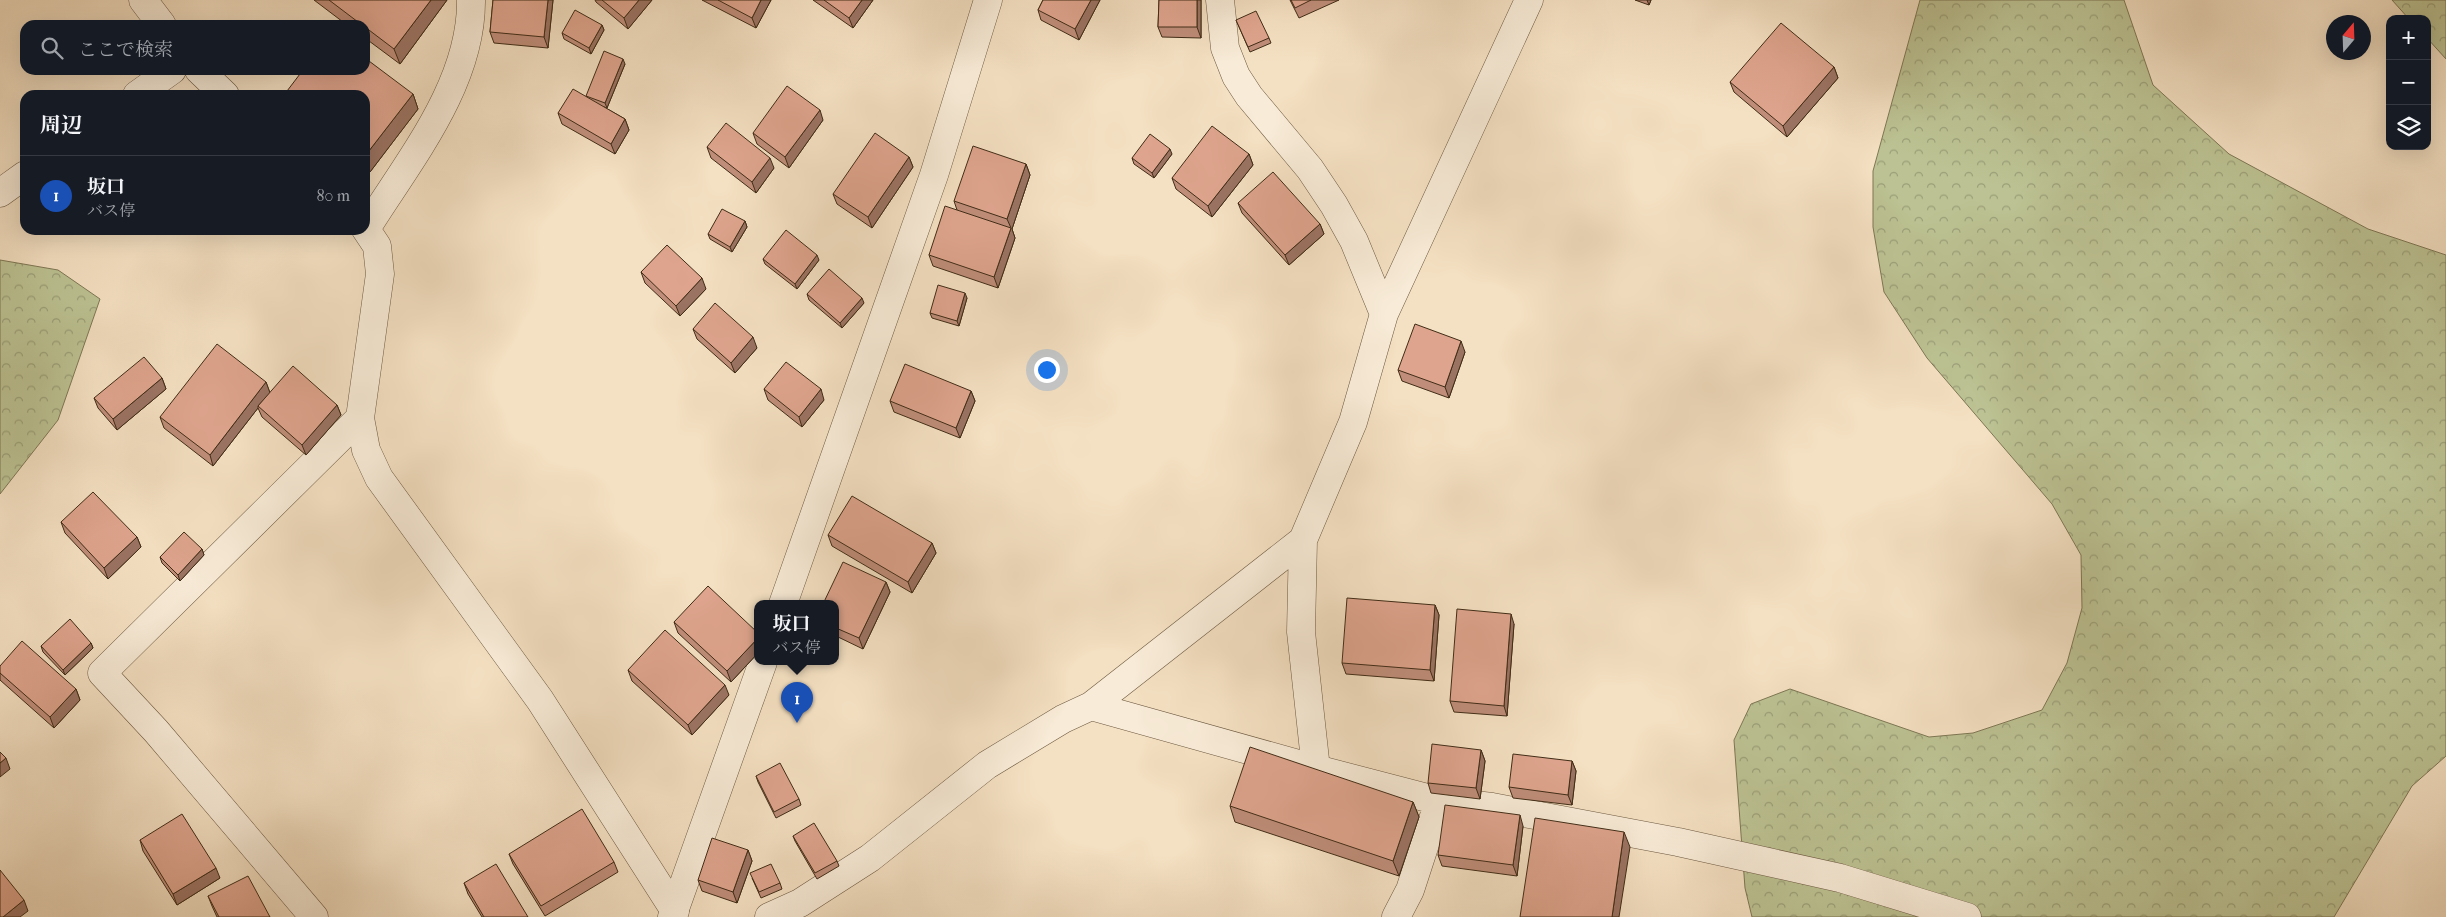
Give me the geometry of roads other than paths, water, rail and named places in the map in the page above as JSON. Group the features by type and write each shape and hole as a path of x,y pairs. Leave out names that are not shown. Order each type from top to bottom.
{"street":[{"path":"143,0 158,20"},
{"path":"370,221 452,88 467,43 470,0"},
{"path":"784,600 934,175 988,0"},
{"path":"1220,0 1225,48 1236,76 1249,96 1310,169 1334,205 1354,241 1384,314"},
{"path":"1316,769 1301,632 1303,540 1353,422 1384,314 1528,0"},
{"path":"144,90 165,75"},
{"path":"204,75 221,90"},
{"path":"0,193 20,179"},
{"path":"370,235 377,246 380,274 360,418 366,450 379,478 540,700 674,914"},
{"path":"314,917 156,731 102,674 360,418"},
{"path":"769,917 800,903 870,858 987,765 1063,719 1091,706 1303,540"},
{"path":"674,914 762,665"},
{"path":"1091,706 1316,769 1440,801 1492,807 1678,842 1840,878 1966,917"},
{"path":"1396,917 1410,890 1440,801"}],"place":[{"name":"坂口","path":"797,723"}]}
